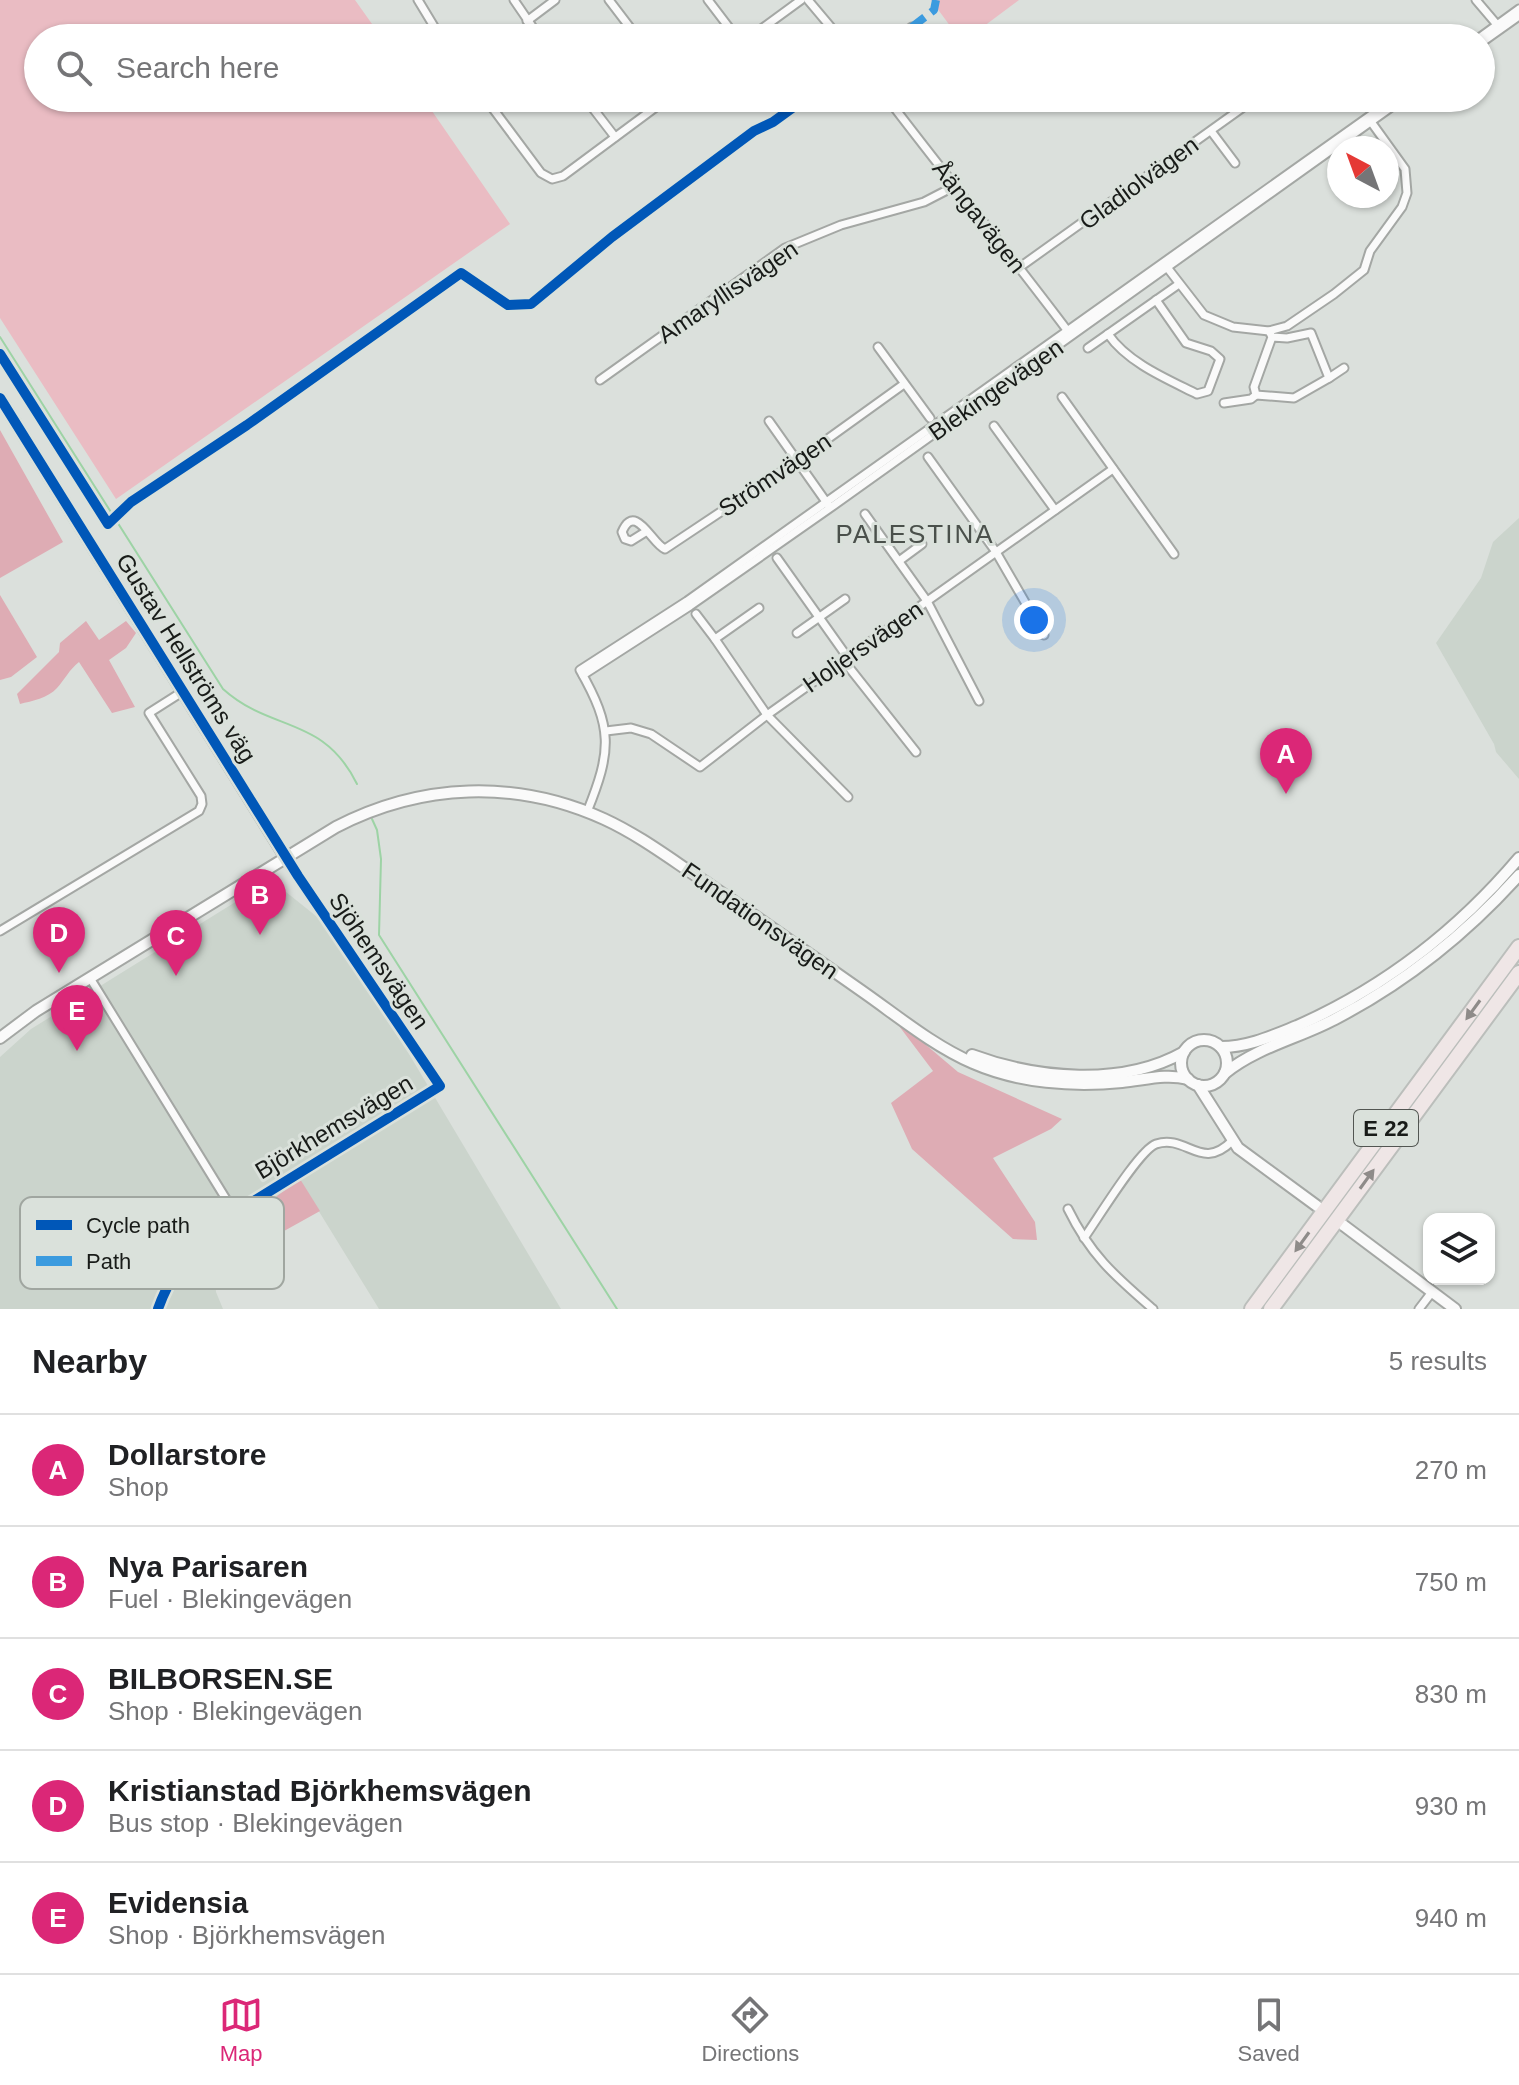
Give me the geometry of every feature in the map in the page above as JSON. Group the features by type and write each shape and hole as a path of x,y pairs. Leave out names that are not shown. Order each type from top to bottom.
{"highway":[{"name":"E 22","path":"1252,1309 1519,947"},
{"name":"E 22","path":"1271,1309 1519,973"}],"main road":[{"name":"Gustav Hellströms väg","path":"0,398 286,858"},
{"path":"0,1038 36,1011 336,827 373,809 433,793 469,790 541,798 587,812"},
{"name":"Fundationsvägen","path":"587,812 650,845 929,1038 975,1064 1038,1080 1101,1084 1169,1076 1193,1082"},
{"path":"1221,1047 1242,1046 1280,1033 1328,1011 1381,981 1454,926 1519,858"},
{"path":"1218,1116 1213,1092 1225,1073 1254,1054 1319,1027 1387,990 1461,934 1519,875"},
{"name":"Fundationsvägen","path":"929,1038 1002,1065 1069,1074 1112,1073 1144,1068 1184,1052"},
{"path":"1225,1073 1227,1058 1221,1047 1213,1042 1202,1040 1190,1045 1184,1052 1181,1064 1232,1141 1246,1156 1317,1206"},
{"path":"1193,1082 1216,1083"},
{"path":"1343,1225 1455,1309"}],"street":[{"path":"418,0 433,24"},
{"path":"514,0 529,24"},
{"path":"527,21 555,0"},
{"path":"609,0 627,24"},
{"path":"708,0 726,24"},
{"path":"768,24 801,0"},
{"path":"808,0 828,24"},
{"path":"1479,2 1499,27"},
{"path":"1495,30 1519,9"},
{"path":"1499,27 1519,16"},
{"path":"495,112 541,173 552,179 563,176 649,112"},
{"path":"596,112 615,137"},
{"name":"Åängavägen","path":"897,112 1070,333"},
{"name":"Gladiolvägen","path":"1020,267 1237,112"},
{"name":"Blekingevägen","path":"1370,119 1378,112"},
{"name":"Blekingevägen","path":"587,812 605,758 606,731 600,706 582,672 690,606 1381,112"},
{"path":"1256,395 1254,387 1271,334 1334,294 1364,270 1370,251 1402,207 1407,193 1405,169 1370,119"},
{"path":"1211,131 1235,163"},
{"name":"Amaryllisvägen","path":"600,380 785,248 841,225 924,202 953,187"},
{"path":"1166,265 1199,311 1210,320 1287,338 1311,333 1329,378"},
{"path":"1088,348 1179,284"},
{"path":"1108,334 1114,343 1150,370 1197,394 1208,391 1220,359 1211,351 1186,343 1156,300"},
{"path":"878,347 930,418"},
{"path":"1224,403 1251,399 1256,395 1294,398 1344,368"},
{"name":"Strömvägen","path":"647,531 665,549 797,461 904,384"},
{"path":"1062,397 1174,554"},
{"path":"769,421 828,505"},
{"path":"994,426 1055,510"},
{"path":"928,457 996,552 1044,635"},
{"name":"Holjersvägen","path":"606,731 631,728 651,734 700,767 767,715 1113,469"},
{"path":"865,514 927,601 979,701"},
{"path":"899,561 922,544"},
{"path":"777,558 820,617 846,660 916,752"},
{"path":"797,633 845,599"},
{"path":"715,639 759,608"},
{"path":"696,614 767,715 848,797"},
{"path":"0,931 199,811 201,796 149,713 182,692"},
{"name":"Sjöhemsvägen","path":"286,858 440,1086"},
{"path":"90,978 225,1197"},
{"name":"Björkhemsvägen","path":"259,1197 440,1086"},
{"path":"1084,1238 1143,1154 1153,1146 1167,1143 1203,1154 1214,1154 1232,1141"},
{"path":"1068,1209 1100,1262 1153,1309"},
{"name":"Björkhemsvägen","path":"158,1309 166,1289"},
{"path":"1419,1309 1432,1292"}],"shaded area":[{"path":"0,0 355,0 372,24 24,24 24,112 433,112 510,224 116,499 0,318"},
{"path":"931,0 1019,0 987,24 949,24"},
{"path":"0,430 63,542 0,578"},
{"path":"1519,518 1519,779 1496,752 1436,643 1481,578 1493,542"},
{"path":"0,595 37,657 11,677 0,680"},
{"path":"86,621 99,640 126,621 136,633 126,648 109,660 135,707 112,713 79,662 53,691 40,699 20,704 17,694 59,652 60,643"},
{"path":"271,880 321,920 409,1054 561,1309 379,1309 299,1179 277,1197 20,1197 20,1289 216,1289 223,1309 0,1309 0,1057 31,1029"},
{"path":"899,1026 906,1028 958,1072 1062,1119 1051,1129 993,1158 1035,1222 1037,1240 1013,1239 912,1149 891,1103 933,1071"},
{"path":"300,1179 320,1211 284,1231 284,1197 276,1197"}],"waterway":[{"path":"0,337 223,689 241,703 313,735 329,746 357,784"},
{"path":"372,819 377,830 381,859 379,935 617,1309"}],"marked path":[{"path":"916,24 934,10 936,0"}],"cycle path":[{"path":"0,354 108,524 131,502 247,425 461,273 508,305 531,304 612,237 754,131 787,112"},
{"path":"0,398 298,876 440,1086 260,1197"},
{"path":"158,1309 166,1289"}],"place":[{"name":"Dollarstore","path":"1286,794"},
{"name":"Nya Parisaren","path":"260,935"},
{"name":"Kristianstad Björkhemsvägen","path":"59,973"},
{"name":"BILBORSEN.SE","path":"176,976"},
{"name":"Evidensia","path":"77,1051"}],"district":[{"name":"PALESTINA","path":"915,534"}]}
